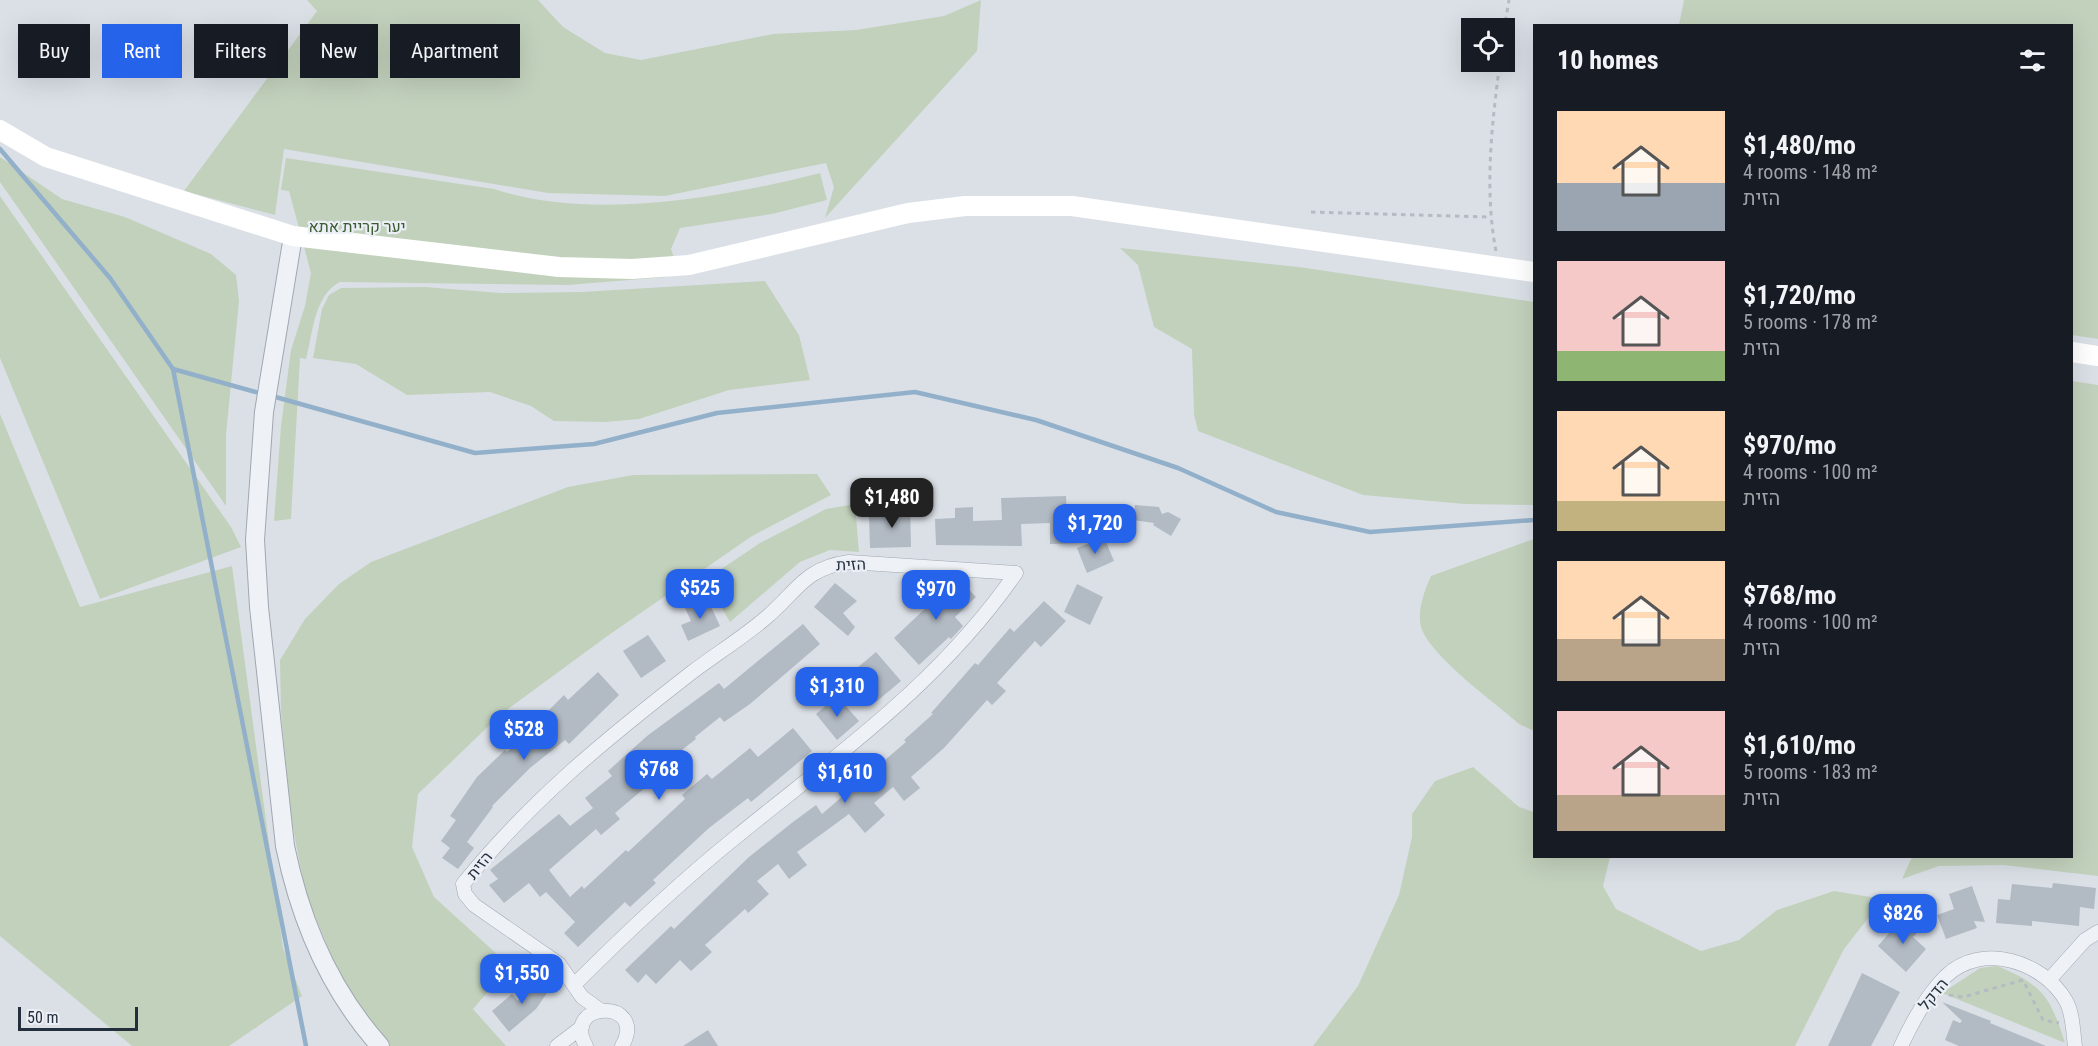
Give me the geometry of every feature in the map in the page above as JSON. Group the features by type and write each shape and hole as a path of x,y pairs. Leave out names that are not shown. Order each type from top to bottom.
{"main road":[{"path":"0,130 46,157 293,236 559,267 632,268 688,265 909,213 965,206 1071,206 1533,272"},
{"path":"2073,352 2098,356"}],"street":[{"path":"293,236 277,325 259,466 255,540 260,619 285,846 293,885 308,927 340,991 380,1046"},
{"name":"הזית","path":"574,985 678,886 826,767 936,671 967,637 1016,573 849,562 829,565 808,575 769,616 692,672 563,776 490,851 463,884 465,894 474,905 559,964 582,997 600,1010 608,1009 621,1017 627,1031 626,1043"},
{"path":"2049,980 2085,940 2098,932"},
{"name":"הדקל","path":"1902,1046 1915,1017 1947,975 1968,963 1988,958 2011,960 2049,980 2066,1002 2075,1046"},
{"path":"557,1046 582,1027 589,1016 600,1010"},
{"path":"582,1027 586,1046"}],"path":[{"path":"1506,18 1509,0"},
{"path":"1499,72 1495,97 1490,217 1500,267"},
{"path":"1311,212 1490,217"},
{"path":"1929,996 1963,997 2023,980 2043,1020 2072,1026"}],"green space":[{"path":"307,0 538,0 563,27 605,53 641,60 773,34 856,30 944,16 981,0 977,51 825,218 834,187 826,163 665,196 548,193 284,149 275,215 184,191 267,78 288,78 288,50 300,34 300,78 378,78 378,24 307,24 317,11"},
{"path":"1684,0 2098,0 2098,339 2073,335 2073,24 1679,24"},
{"path":"0,157 62,199 125,217 211,254 236,275 239,301 226,435 226,506 0,182"},
{"name":"יער קריית אתא","path":"286,158 494,189 532,199 572,204 614,205 700,197 741,191 820,173 827,200 772,214 680,228 671,249 676,264 666,277 568,285 340,282 331,288 320,305 306,359 300,358 291,519 274,521 281,426 291,350 305,306 311,273 289,191 281,190"},
{"path":"0,196 231,527 241,547 100,599 0,358"},
{"path":"1120,248 1299,267 1533,302 1533,505 1465,504 1363,495 1198,431 1194,415 1192,349 1154,327 1138,265"},
{"path":"765,281 799,335 810,380 729,390 639,419 605,422 554,421 531,406 490,392 407,395 356,364 313,358 322,309 329,295 341,288 425,287 501,293 582,292"},
{"path":"2073,381 2098,385 2098,876 2004,865 1939,866 1902,879 1912,858 2073,858"},
{"path":"0,414 80,607 232,566 283,948 302,996 229,1046 132,1046 0,936"},
{"path":"817,474 831,495 752,536 606,637 500,715 418,794 412,847 434,897 510,966 473,1009 506,1046 390,1046 369,1022 337,969 305,892 291,817 281,712 280,660 305,619 339,584 371,562 568,487 633,475"},
{"path":"855,504 859,552 830,550 800,562 730,622 705,580 760,543 826,509"},
{"path":"1533,539 1533,731 1519,724 1466,680 1429,642 1420,624 1420,610 1431,576"},
{"path":"1473,767 1519,807 1533,812 1533,858 1610,858 1603,886 1616,909 1701,951 1739,940 1777,910 1834,891 1883,899 1844,949 1795,1046 1313,1046 1358,986 1399,895 1412,837 1412,814 1435,781"},
{"path":"1997,966 2025,979 2043,994 2055,1014 2065,1043 1942,993 1980,968"}],"building":[{"path":"1066,496 1067,516 1082,516 1083,543 1050,544 1050,523 1021,524 1022,546 936,545 935,519 955,518 955,508 973,507 973,521 1002,520 1001,498"},
{"path":"895,503 910,503 911,547 870,548 869,517 895,516"},
{"path":"1135,505 1159,507 1162,514 1168,512 1181,519 1171,536 1153,525 1154,523 1133,520"},
{"path":"1104,537 1114,561 1087,573 1077,548"},
{"path":"958,578 976,597 955,617 963,626 919,665 894,638 932,602 924,595 936,583 944,591"},
{"path":"835,583 857,601 843,613 855,627 848,636 814,607"},
{"path":"1077,584 1103,597 1090,625 1064,612"},
{"path":"707,598 720,626 688,641 681,625 691,621 685,608"},
{"path":"1044,601 1066,621 1041,647 1035,641 997,683 1006,691 992,705 987,700 944,748 911,777 920,788 904,801 893,787 874,803 885,815 865,833 849,814 797,852 807,865 789,879 778,864 757,881 769,894 748,913 745,909 705,945 712,952 691,971 680,960 656,984 646,974 638,983 625,970 671,926 674,929 749,857 816,805 822,814 906,742 904,740 933,714 931,713 975,663 978,665 1010,628 1014,632"},
{"path":"803,624 820,644 750,704 724,722 720,717 695,737 696,739 655,771 659,776 615,813 620,819 601,835 596,829 549,870 570,897 582,886 584,889 626,850 628,852 685,799 682,795 707,774 712,779 750,748 758,757 793,728 812,751 751,802 748,798 709,828 653,880 656,883 630,907 625,902 578,947 564,933 575,922 546,892 540,897 529,883 504,903 489,885 498,879 490,870 559,814 570,826 593,808 585,798 612,776 608,771 647,736 719,683 724,689"},
{"path":"648,635 666,661 641,678 623,651"},
{"path":"876,652 901,681 876,702 851,673"},
{"path":"598,672 619,695 569,744 565,740 530,768 492,806 467,842 474,848 458,869 442,858 450,848 441,841 456,820 450,816 477,777 505,750 507,752 545,719 542,717 564,695 568,700"},
{"path":"837,696 859,721 837,740 816,714"},
{"path":"2053,883 2096,888 2094,909 2080,907 2079,926 2032,921 2032,926 1996,923 1998,899 2010,900 2012,884 2052,888"},
{"path":"1972,886 1985,922 1974,921 1977,928 1946,939 1937,915 1954,909 1949,894"},
{"path":"1902,918 1918,932 1913,937 1926,949 1906,972 1878,946"},
{"path":"1862,973 1900,992 1871,1046 1828,1046"},
{"path":"536,976 551,987 536,1009 509,1032 492,1011 512,994 518,1001"},
{"path":"1942,1002 2046,1046 1959,1046 1945,1040 1953,1020 1960,1023 1962,1021"},
{"path":"708,1030 718,1046 683,1046"}],"waterway":[{"path":"0,149 110,278 173,369 306,1046"},
{"path":"173,369 263,394"},
{"path":"272,396 475,453 594,444 717,413 915,392 1036,420 1178,468 1276,512 1370,532 1533,520"}]}
